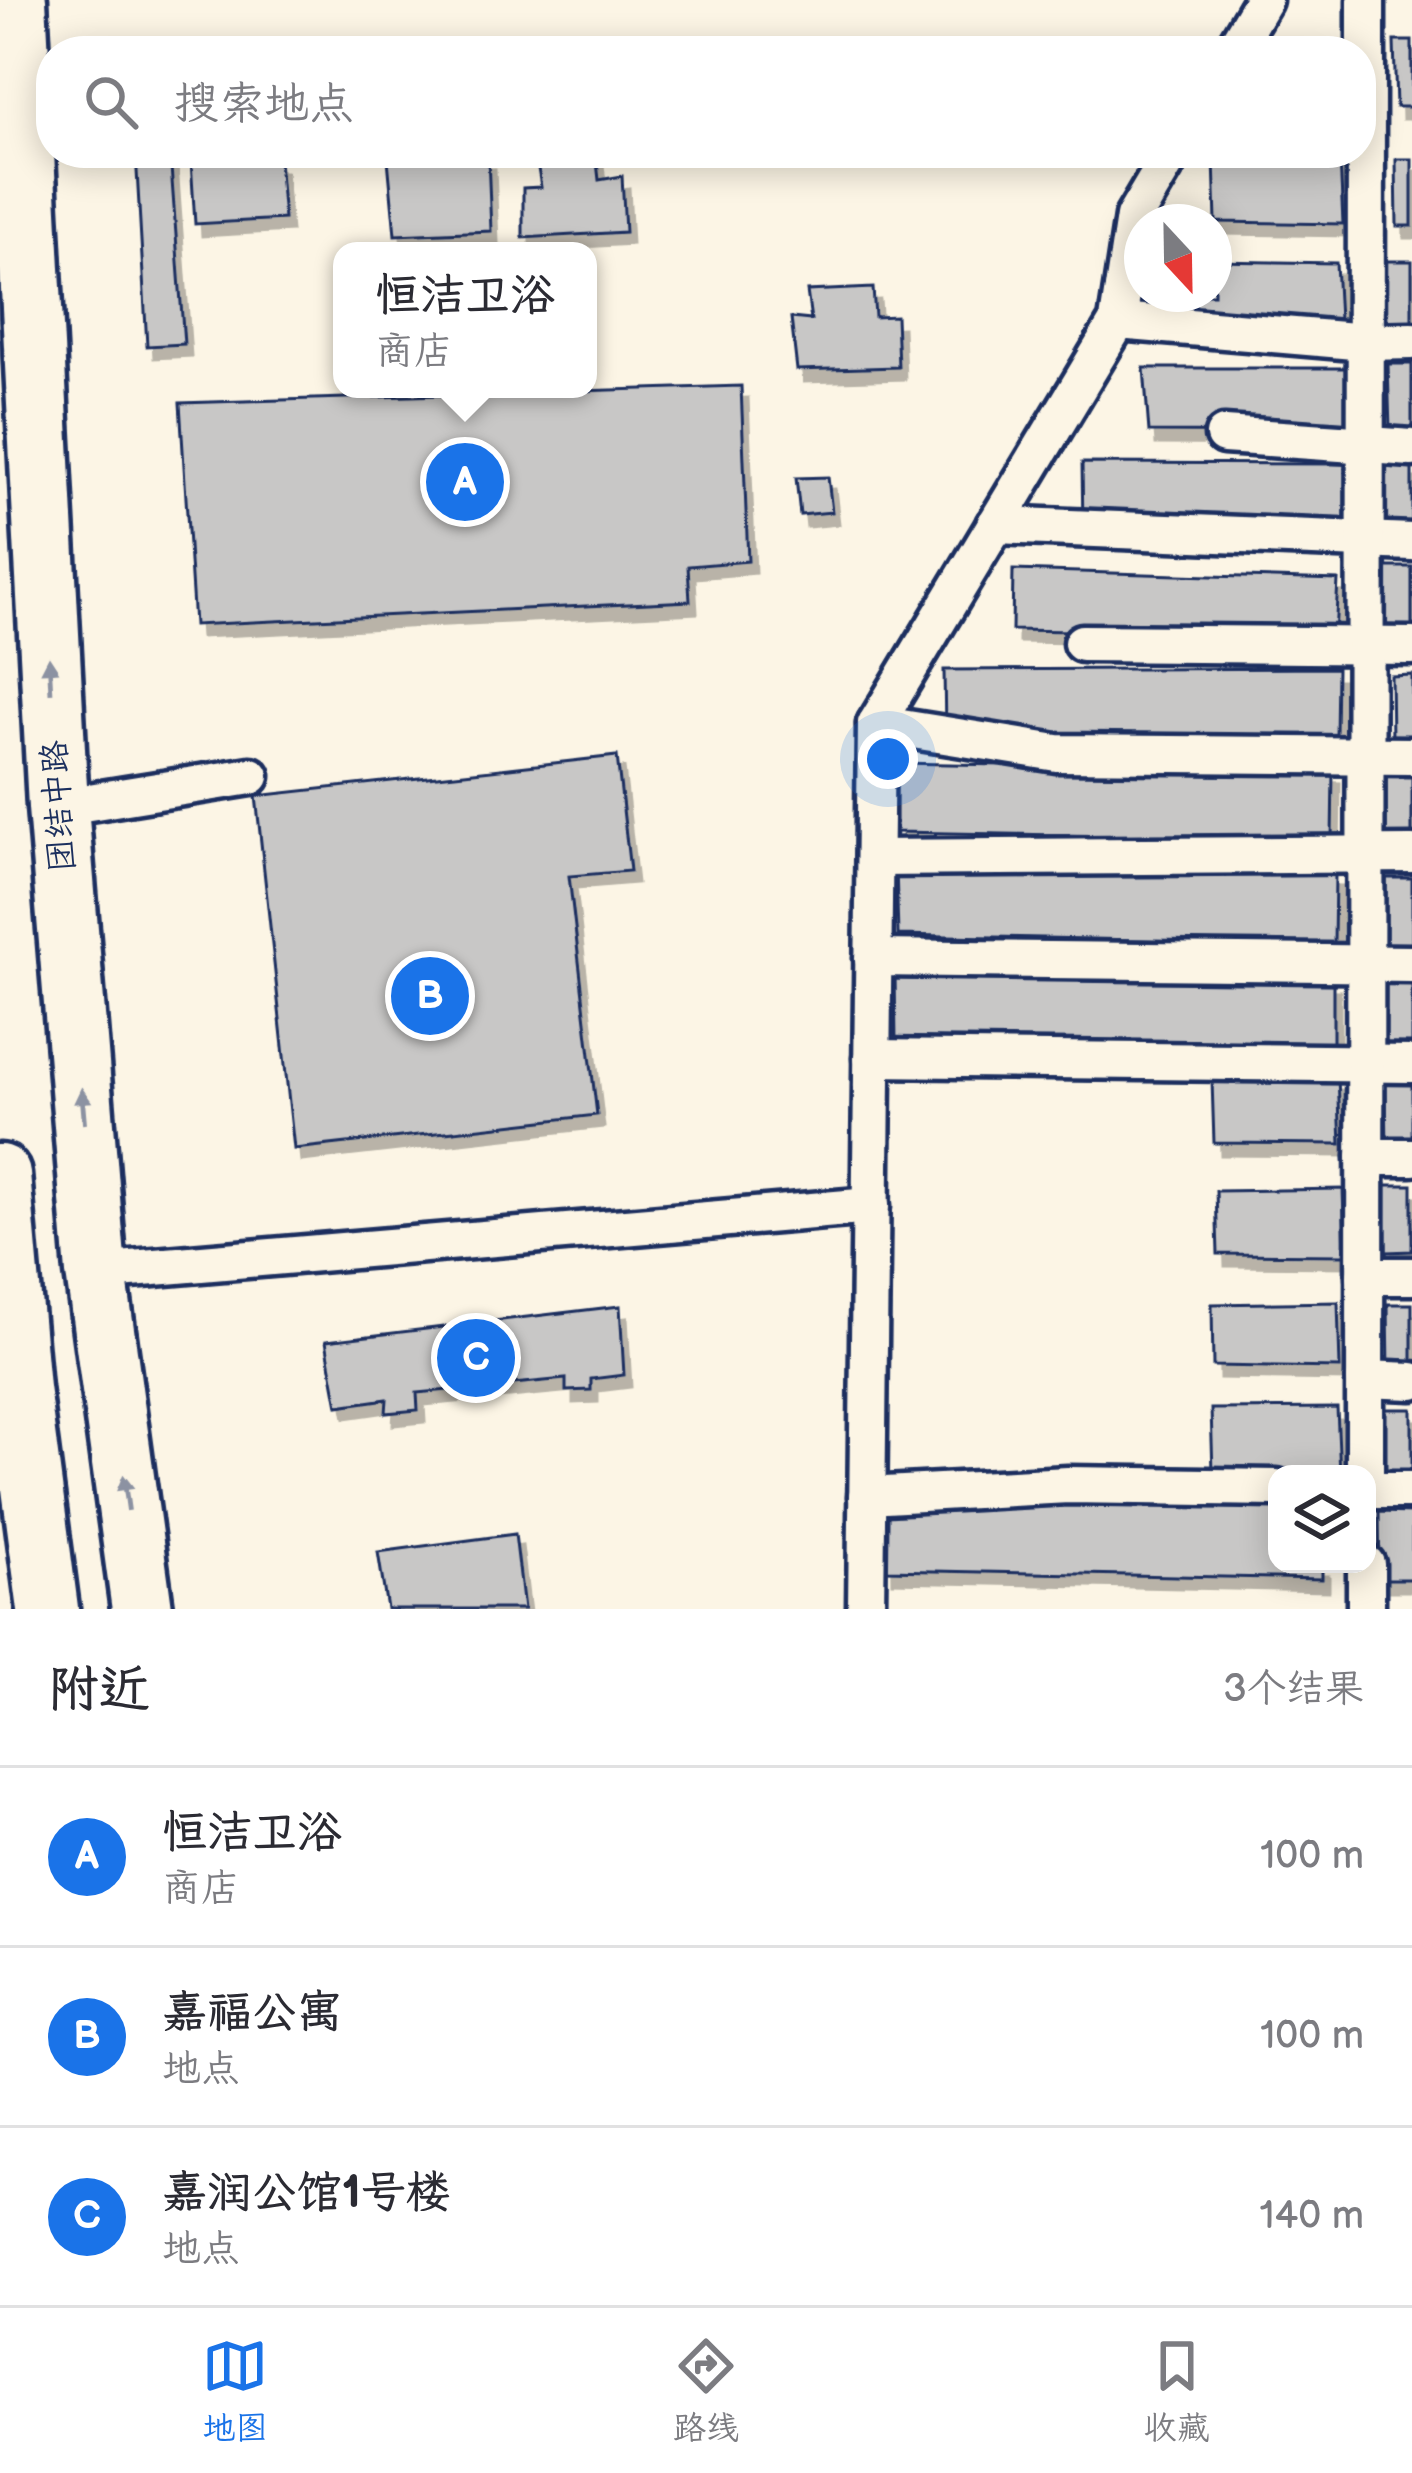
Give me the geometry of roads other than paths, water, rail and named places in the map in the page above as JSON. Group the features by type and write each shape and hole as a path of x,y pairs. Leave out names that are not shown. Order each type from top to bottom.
{"main road":[{"name":"团结中路","path":"16,0 58,807 96,1272 142,1609"},
{"path":"0,1175 19,1388 48,1609"}],"street":[{"path":"1241,36 1263,0"},
{"path":"1366,0 1366,36"},
{"path":"866,1609 876,724 1118,321 1134,217 1163,168"},
{"path":"1365,1465 1366,168"},
{"path":"1118,321 1366,342 1412,341"},
{"path":"1224,435 1412,448"},
{"path":"995,525 1412,542"},
{"path":"1082,643 1412,646"},
{"path":"876,724 1057,753 1412,756"},
{"path":"58,807 251,776"},
{"path":"874,857 1412,854"},
{"path":"873,958 1412,964"},
{"path":"872,1058 1412,1064"},
{"path":"1365,1156 1412,1157"},
{"path":"96,1272 871,1206"},
{"path":"1365,1276 1412,1276"},
{"path":"1365,1378 1412,1381"},
{"path":"867,1496 1068,1485 1268,1488"},
{"path":"1376,1490 1412,1490"},
{"path":"1366,1573 1366,1609"}],"place":[{"name":"恒洁卫浴","path":"465,482"},
{"name":"嘉福公寓","path":"430,996"},
{"name":"嘉润公馆1号楼","path":"476,1358"}]}
